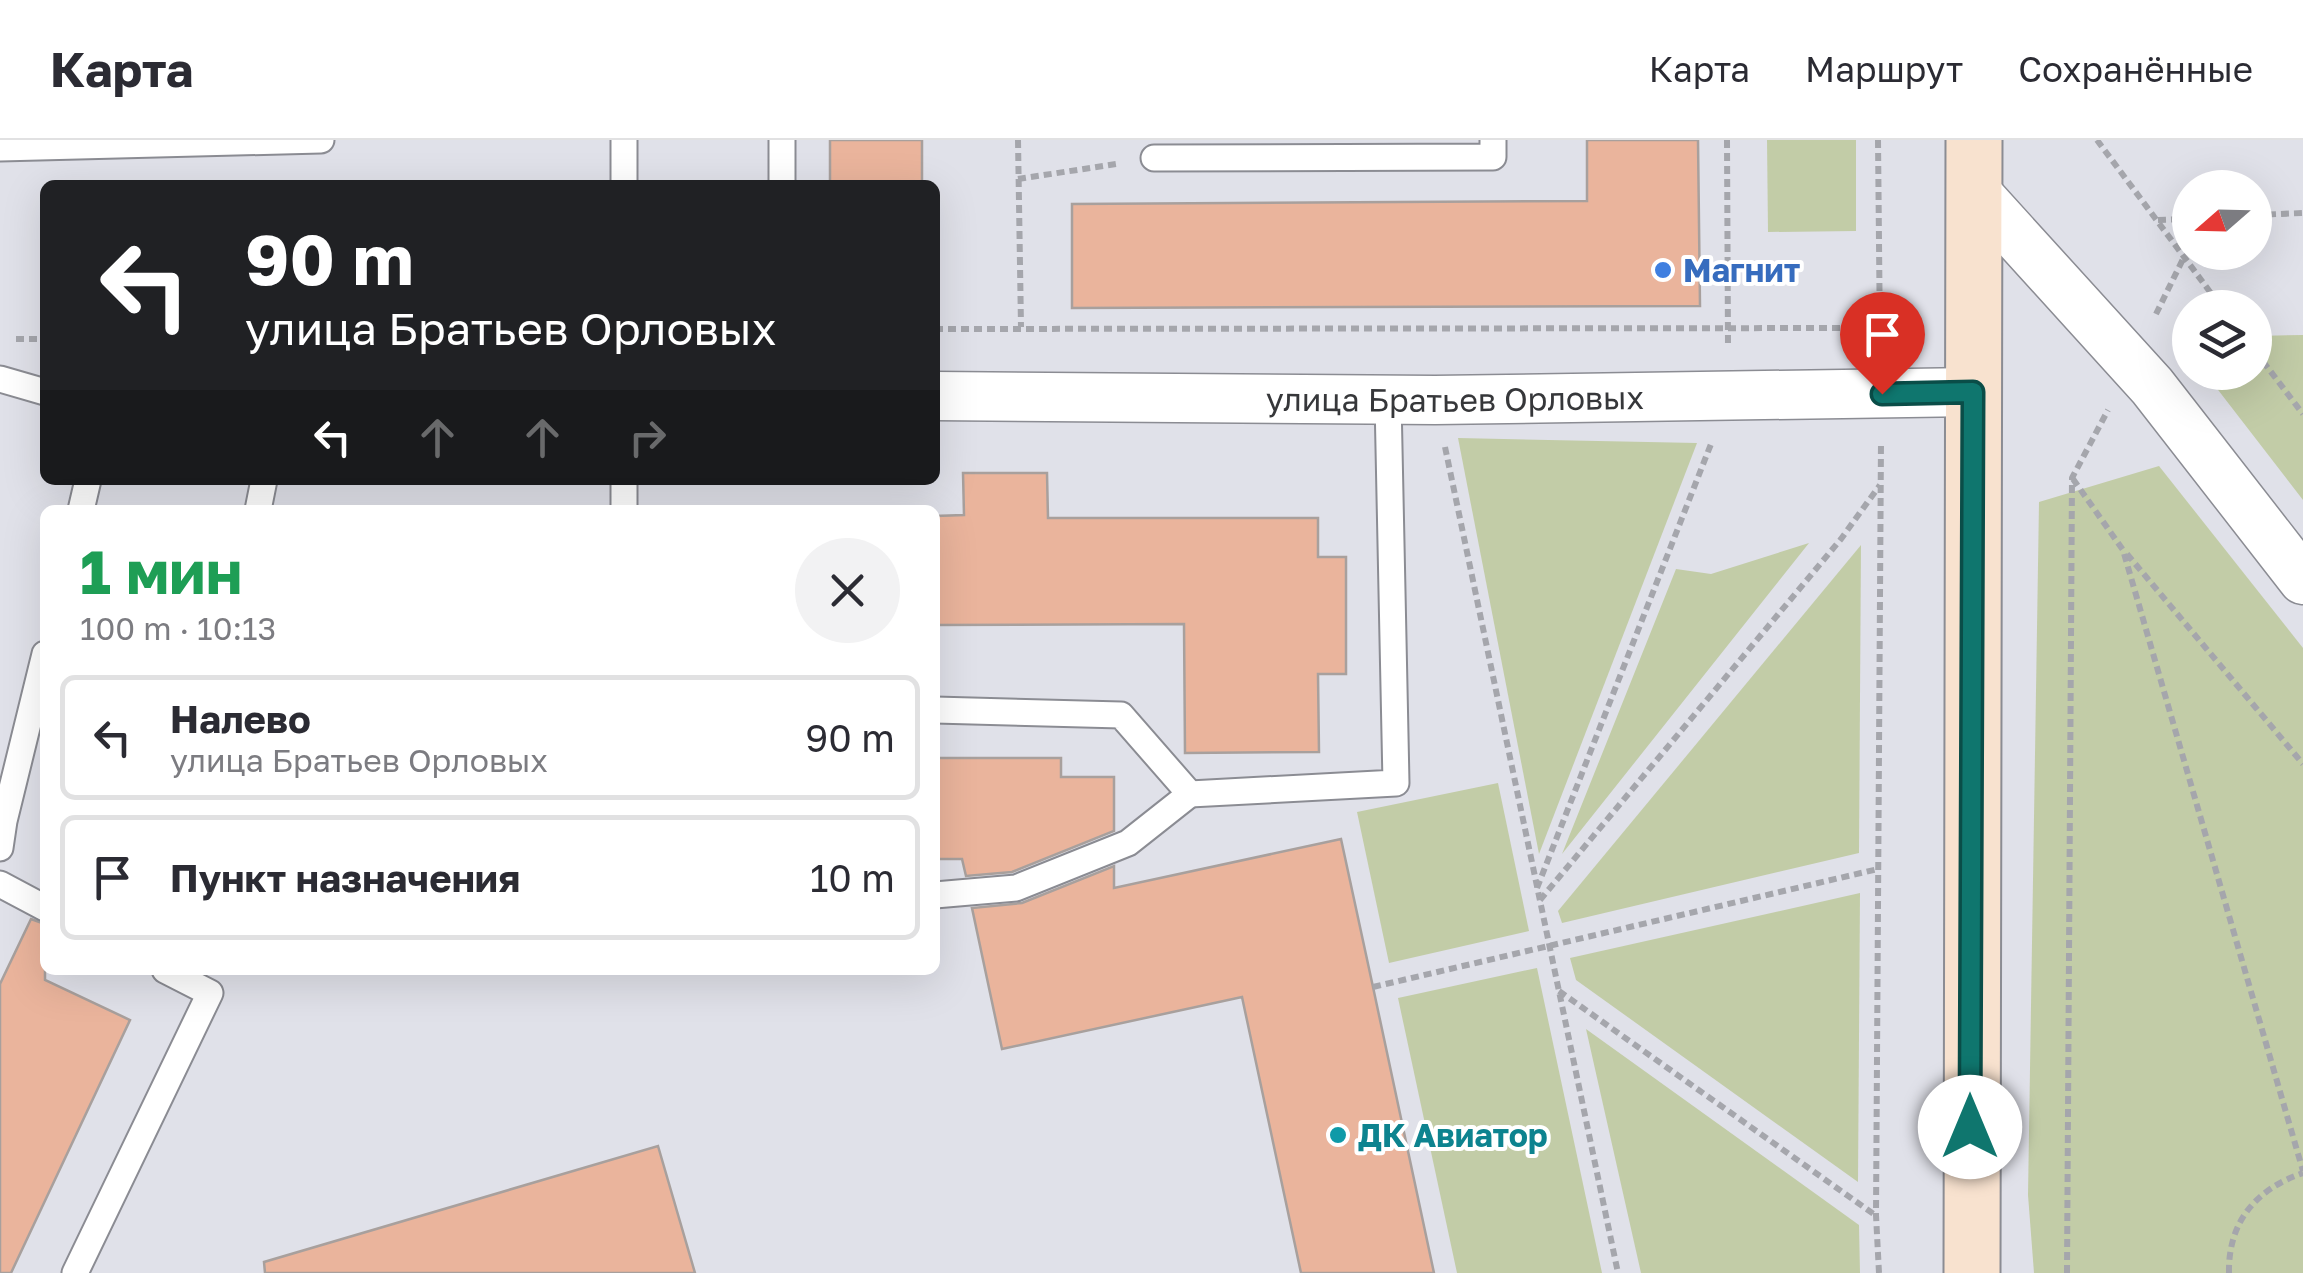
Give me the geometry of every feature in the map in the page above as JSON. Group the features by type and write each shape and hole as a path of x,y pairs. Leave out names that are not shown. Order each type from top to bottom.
{"main road":[{"path":"1972,1273 1974,165"}],"street":[{"path":"1974,165 2303,580"},
{"name":"улица Братьев Орловых","path":"940,396 1435,400 1973,392"}],"lane":[{"path":"0,148 320,140"},
{"path":"624,140 624,180"},
{"path":"782,140 782,180"},
{"path":"1154,158 1493,157 1493,140"},
{"path":"0,379 40,391"},
{"path":"940,895 1016,888 1128,843 1190,794 1396,783 1388,400"},
{"path":"0,848 2,820 40,673"},
{"path":"940,710 1121,715 1190,794"},
{"path":"0,884 40,905"},
{"path":"75,1273 210,993 175,975"}],"path":[{"path":"1018,140 1020,328"},
{"path":"1536,890 1730,396 1727,140"},
{"path":"1878,140 1882,394 1876,1215 1879,1273"},
{"path":"2096,140 2172,241"},
{"path":"1018,179 1154,158"},
{"path":"2272,215 2303,213"},
{"path":"2156,220 2172,219"},
{"path":"2068,1273 2072,478 2178,270"},
{"path":"940,329 1880,328"},
{"path":"0,339 40,338"},
{"path":"2272,373 2303,414"},
{"path":"1435,400 1618,1273"},
{"path":"2072,478 2123,550 2303,764"},
{"path":"1540,901 1841,539 1880,485"},
{"path":"2123,550 2303,1172 2282,1180 2250,1204 2237,1225 2229,1252 2229,1273"},
{"path":"1373,988 1878,869"},
{"path":"1558,990 1876,1215"}],"green space":[{"path":"1767,140 1856,140 1856,231 1768,232"},
{"path":"2303,335 2303,500 2218,390 2272,390 2272,336"},
{"path":"1458,438 1697,443 1539,854"},
{"path":"2159,466 2303,648 2303,1273 2034,1273 2028,1195 2039,502"},
{"path":"1809,543 1562,854 1676,569 1711,574"},
{"path":"1861,545 1859,853 1562,923 1558,911"},
{"path":"1498,783 1529,931 1389,963 1357,812"},
{"path":"1860,893 1858,1182 1576,980 1570,958"},
{"path":"1537,968 1602,1273 1457,1273 1398,998"},
{"path":"1586,1029 1859,1225 1860,1273 1641,1273"}],"building":[{"path":"830,140 922,140 922,180 830,180"},
{"path":"1587,140 1698,140 1700,306 1072,308 1072,204 1587,201"},
{"path":"963,473 1047,473 1048,518 1318,518 1318,557 1346,557 1346,674 1318,674 1319,752 1185,753 1184,624 940,625 940,516 964,515"},
{"path":"940,758 1061,758 1061,777 1114,777 1114,831 1012,872 966,876 962,859 940,859"},
{"name":"ДК Авиатор","path":"1341,839 1434,1273 1301,1273 1242,997 1002,1049 972,908 1022,903 1114,866 1114,888"},
{"path":"31,919 40,922 40,975 130,1020 11,1273 0,1273 0,984"},
{"path":"658,1146 695,1273 265,1273 264,1262"}],"place":[{"name":"Магнит","path":"1663,270"},
{"name":"ДК Авиатор","path":"1338,1135"}],"route":[{"path":"1882,394 1973,392 1970,1127"}]}
